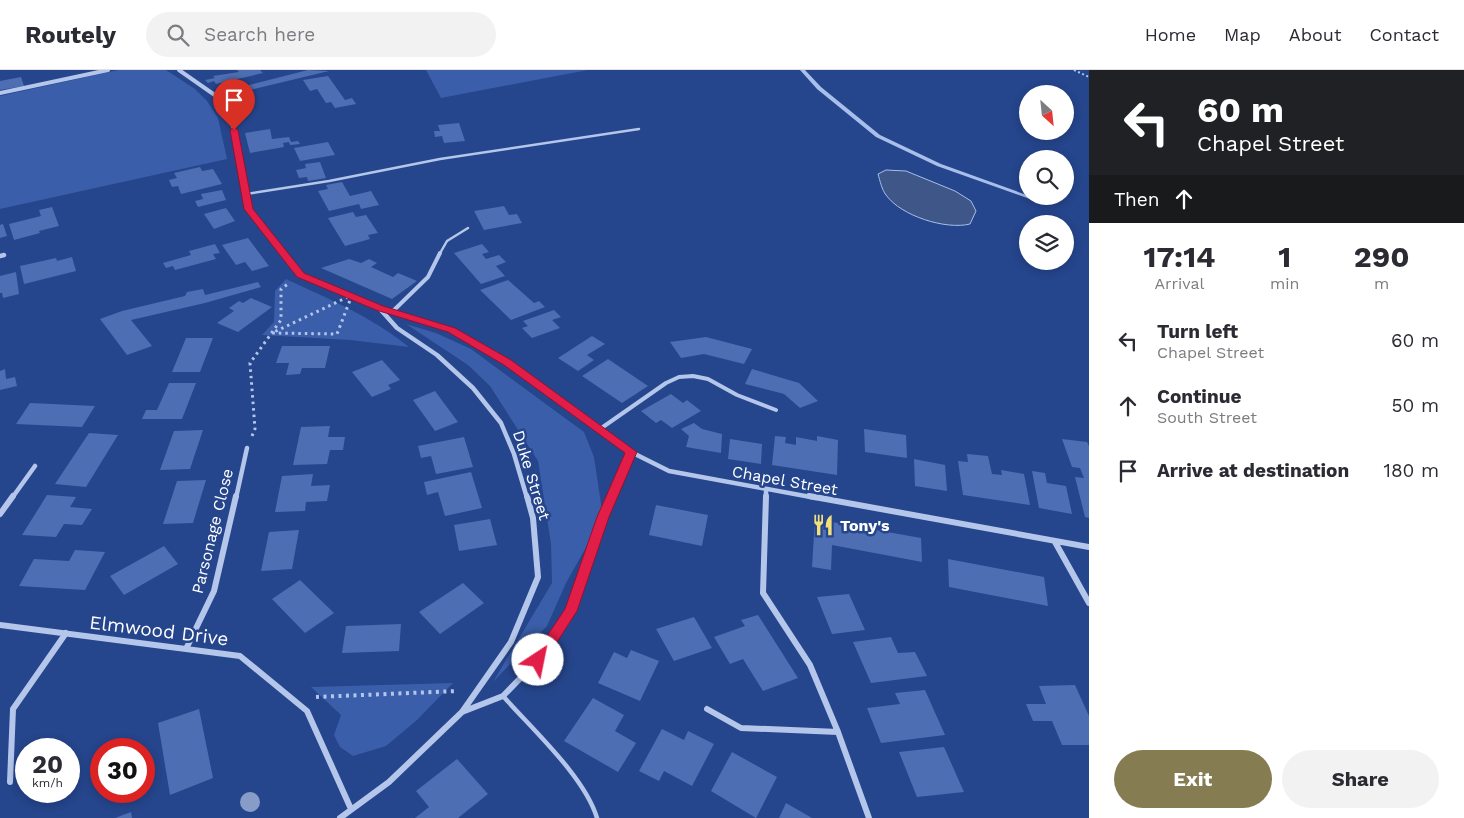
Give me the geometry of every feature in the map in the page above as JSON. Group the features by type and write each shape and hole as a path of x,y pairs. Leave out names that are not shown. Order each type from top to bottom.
{"street":[{"path":"0,93 108,70"},
{"path":"179,70 219,98 233,125 248,209 301,275"},
{"name":"Chapel Street","path":"301,275 380,308 452,330 508,363 631,452 669,471 1089,547"},
{"name":"Duke Street","path":"340,818 389,782 462,712 511,642 538,577 533,518 514,454 501,423 473,388 437,355 397,328 380,308"},
{"name":"Parsonage Close","path":"187,647 214,590 247,448"},
{"name":"Duke Street","path":"462,712 503,696 538,660 571,611 603,517 631,452"},
{"path":"0,514 35,466"},
{"path":"766,488 763,593 810,665 838,732 869,818"},
{"path":"1055,542 1089,603"},
{"name":"Elmwood Drive","path":"0,624 187,647 240,656 307,711 352,809"},
{"path":"10,782 13,709 66,633"},
{"path":"707,709 741,728 838,732"}],"lane":[{"path":"246,194 395,169 440,158 639,129"},
{"path":"392,312 411,291 429,276 450,237 468,228"},
{"path":"600,429 666,383 679,377 692,376 708,379 737,395 776,410"},
{"path":"503,696 578,783 597,812 597,818"}],"path":[{"path":"1074,70 1089,77"},
{"path":"247,448 255,428 250,363 281,320 281,289 301,275"},
{"path":"272,333 352,295"},
{"path":"272,333 337,334 352,295"},
{"path":"292,698 477,690"}],"shaded area":[{"path":"118,70 166,70 195,89 207,101 218,118 227,159 0,209 0,96"},
{"path":"426,70 588,70 441,98"},
{"path":"886,170 906,171 955,191 971,201 976,211 970,224 949,225 937,223 925,220 902,209 893,203 882,188 878,174"},
{"path":"286,279 334,301 365,318 409,347 350,340 262,335 274,322 275,291"},
{"path":"406,324 436,333 471,349 584,432 594,457 603,517 566,583 547,626 493,682 552,583 551,544 538,461 490,386 468,365"},
{"path":"453,683 417,720 386,746 353,756 340,747 334,735 341,715 311,687"}],"building":[{"path":"237,70 260,70 263,73 216,84 214,81 208,83 205,80 215,78 213,76 239,72"},
{"path":"308,70 329,71 229,95 225,91"},
{"path":"328,76 345,100 352,98 356,104 335,108 331,102 326,103 317,89 310,91 303,80"},
{"path":"21,77 24,86 0,90 0,81"},
{"path":"459,123 465,141 444,143 442,136 435,137 434,131 440,131 438,125"},
{"path":"270,129 272,139 289,137 291,142 298,141 300,144 290,145 289,142 283,143 284,147 250,153 245,133"},
{"path":"328,142 335,155 300,161 294,148"},
{"path":"320,162 326,178 308,181 307,177 299,178 296,170 306,168 305,164"},
{"path":"200,167 202,171 213,169 222,184 181,194 178,186 172,187 169,180 177,178 174,173"},
{"path":"342,182 350,196 371,191 379,205 361,209 359,204 329,211 318,191 328,189 326,185"},
{"path":"222,190 226,200 198,207 195,201 203,199 201,194"},
{"path":"504,206 509,215 517,214 522,223 484,230 474,211"},
{"path":"52,207 59,226 14,240 9,224 41,216 39,210"},
{"path":"226,208 235,221 214,229 204,214"},
{"path":"353,212 356,217 366,215 378,233 368,235 370,239 345,246 328,218"},
{"path":"3,224 7,236 0,238 0,225"},
{"path":"248,238 269,266 252,271 245,262 236,265 222,245"},
{"path":"215,244 220,253 213,254 216,259 175,270 173,266 166,268 163,263 191,255 189,251"},
{"path":"482,244 489,252 482,254 486,259 499,255 506,262 496,266 505,276 481,284 454,253"},
{"path":"72,257 76,271 24,284 20,266 56,258 57,261"},
{"path":"349,259 361,263 369,259 377,263 371,267 393,277 398,273 417,281 392,299 321,268"},
{"path":"16,272 19,294 3,298 2,293 0,293 0,276"},
{"path":"508,280 534,303 539,301 545,307 511,320 480,290"},
{"path":"258,282 261,287 205,303 131,320 152,346 127,355 100,319 122,311 185,296 187,292 203,289 205,295"},
{"path":"251,298 272,307 238,332 217,323 234,311 229,308 239,301 243,303"},
{"path":"554,310 561,317 552,320 560,328 532,338 522,328 528,326 523,321"},
{"path":"592,336 605,344 587,355 594,360 578,371 558,358"},
{"path":"706,337 752,349 744,364 704,354 681,358 670,342"},
{"path":"186,338 213,338 200,372 172,372"},
{"path":"282,346 330,346 325,368 302,368 300,374 286,375 289,363 276,363"},
{"path":"608,359 648,386 622,403 582,376"},
{"path":"382,360 400,380 388,385 391,389 372,397 352,372"},
{"path":"5,369 6,379 15,377 17,386 0,390 0,371"},
{"path":"752,369 799,383 818,401 800,408 784,394 745,384"},
{"path":"169,383 196,383 182,419 142,419 146,410 157,410"},
{"path":"435,391 458,422 435,431 413,400"},
{"path":"671,394 683,403 687,400 701,411 672,428 661,420 656,423 641,411"},
{"path":"30,403 95,406 82,427 16,424"},
{"path":"694,423 702,429 722,434 721,453 686,447 689,436 681,429"},
{"path":"330,426 328,437 345,437 343,450 330,450 327,464 293,465 301,427"},
{"path":"864,429 906,435 907,458 865,452"},
{"path":"203,430 190,469 160,470 174,431"},
{"path":"89,433 118,435 86,487 55,484"},
{"path":"775,436 786,437 785,443 796,445 796,437 817,441 817,436 838,440 837,475 772,465"},
{"path":"464,437 473,467 436,474 431,456 421,458 418,446"},
{"path":"730,439 762,444 761,464 728,459"},
{"path":"1062,439 1087,442 1089,446 1089,518 1085,517 1075,477 1084,478 1080,468 1072,467"},
{"path":"967,454 988,456 992,474 1002,475 1001,470 1024,474 1030,505 963,495 958,461 968,462"},
{"path":"914,459 945,465 947,491 915,486"},
{"path":"1032,471 1045,473 1047,483 1066,486 1072,514 1039,508"},
{"path":"471,472 482,508 445,516 438,492 427,495 424,482"},
{"path":"313,474 311,486 330,485 327,501 306,502 305,511 275,512 282,476"},
{"path":"206,480 193,523 163,524 177,481"},
{"path":"47,495 76,497 70,507 92,509 82,525 64,524 56,537 22,535"},
{"path":"656,505 708,515 702,546 649,535"},
{"path":"490,519 497,545 459,551 454,525"},
{"path":"815,519 921,538 922,562 832,545 831,570 812,567"},
{"path":"299,530 292,569 261,571 269,532"},
{"path":"164,546 178,564 124,595 110,576"},
{"path":"75,550 105,552 85,590 19,586 34,559 69,561"},
{"path":"948,559 1044,577 1048,606 949,587"},
{"path":"300,580 334,613 305,633 272,599"},
{"path":"463,583 484,603 440,634 419,612"},
{"path":"849,594 865,630 832,634 817,597"},
{"path":"758,615 798,678 763,691 743,659 730,664 714,637 745,626 741,620"},
{"path":"694,617 712,648 674,661 656,629"},
{"path":"401,624 399,651 342,653 346,626"},
{"path":"891,637 898,653 915,652 927,676 871,683 853,642"},
{"path":"631,650 659,661 640,701 598,683 614,652 627,658"},
{"path":"1075,685 1089,716 1089,745 1062,745 1052,721 1033,721 1026,704 1046,704 1039,686"},
{"path":"925,690 945,735 881,743 867,708 900,704 895,693"},
{"path":"593,698 624,715 615,731 636,743 618,772 564,741"},
{"path":"199,709 213,778 170,795 158,723"},
{"path":"662,729 684,740 688,731 714,744 692,786 664,771 659,781 639,771"},
{"path":"944,747 964,792 917,797 899,752"},
{"path":"732,752 777,777 756,818 711,791"},
{"path":"457,759 488,794 458,818 415,818 429,807 416,791"},
{"path":"786,803 812,818 779,818"},
{"path":"131,812 132,818 115,818"}],"waterway":[{"path":"802,70 819,88 878,136 939,165 1019,193"}],"place":[{"name":"Tony's","path":"823,525"}],"route":[{"path":"234,130 248,209 301,275 380,308 452,330 508,363 631,452 603,517 571,611 538,660"}]}
